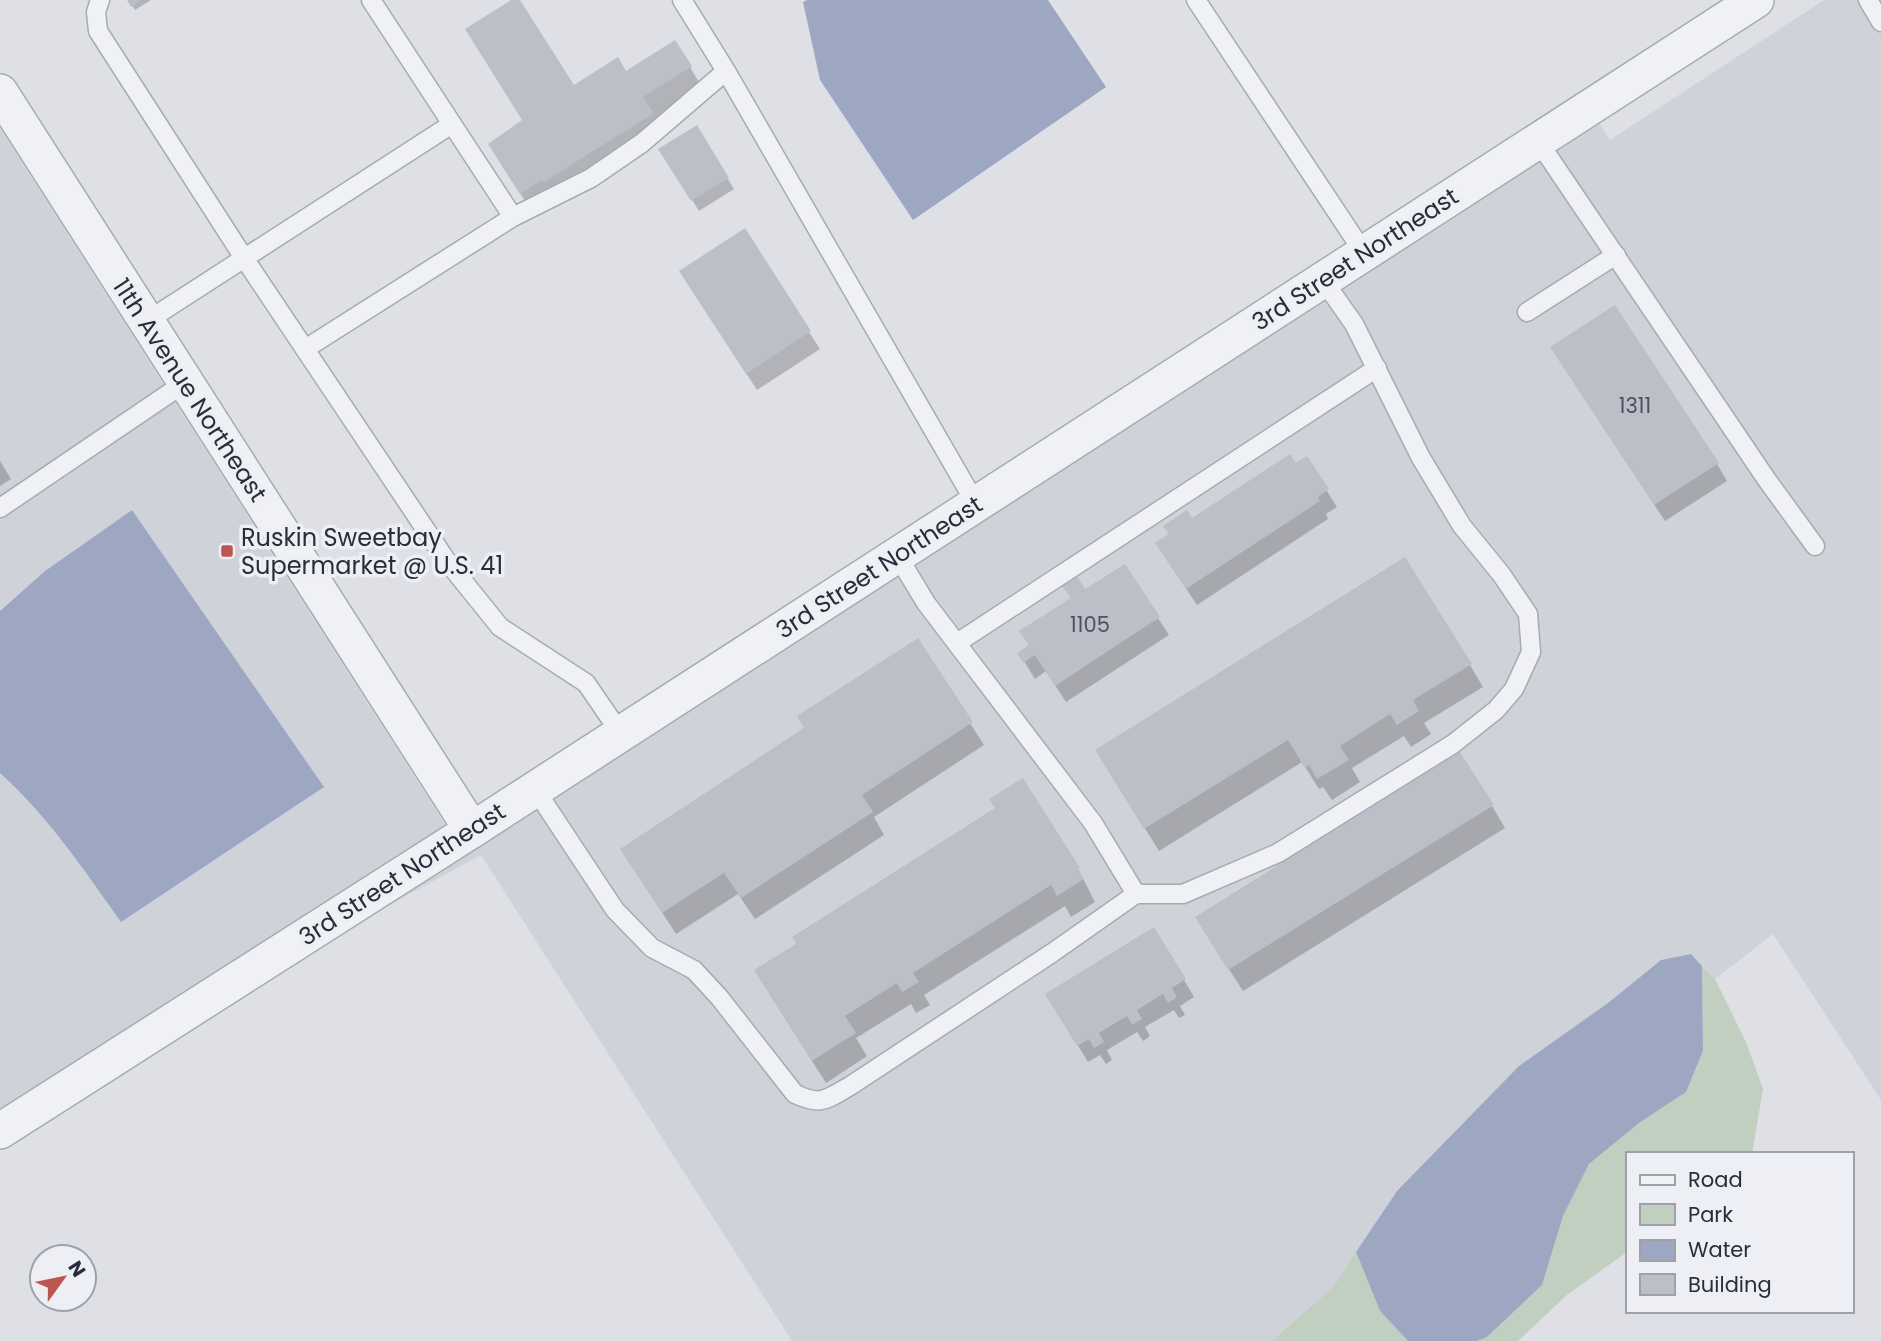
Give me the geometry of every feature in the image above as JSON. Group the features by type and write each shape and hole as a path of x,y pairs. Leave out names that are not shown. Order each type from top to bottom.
{"street":[{"name":"3rd Street Northeast","path":"0,1131 472,830 1756,0"},
{"name":"11th Avenue Northeast","path":"1,95 472,830"}],"lane":[{"path":"100,0 96,12 98,31 244,258 446,561 500,628 586,683 621,734"},
{"path":"371,0 513,217"},
{"path":"682,0 726,71 976,504"},
{"path":"1196,0 1364,253"},
{"path":"1868,0 1881,22"},
{"path":"305,349 513,217 591,178 642,143 726,71"},
{"path":"147,321 452,124"},
{"path":"1538,141 1761,471 1815,546"},
{"path":"1527,312 1616,255"},
{"path":"535,789 615,910 652,948 694,970 719,997 795,1094 812,1102 826,1099 849,1086 1052,953 1136,894 1183,894 1278,853 1453,744 1496,710 1514,689 1531,652 1528,614 1501,574 1462,526 1421,458 1354,324 1323,280"},
{"path":"957,643 1377,368"},
{"path":"0,508 186,382"},
{"path":"897,555 926,603 1093,823 1136,894"}],"shaded area":[{"path":"1824,0 1881,0 1881,1100 1773,934 1715,979 1691,954 1661,960 1608,1003 1397,1191 1334,1286 1272,1341 792,1341 481,855 371,915 1599,123 1610,140"},
{"path":"0,128 446,826 0,1111 0,773 26,796 59,836 121,922 132,510 45,571 0,611"}],"green space":[{"path":"1702,966 1715,979 1746,1042 1763,1089 1752,1152 1626,1152 1626,1253 1567,1295 1518,1341 1477,1341 1487,1337 1542,1285 1563,1216 1589,1164 1639,1123 1686,1092 1703,1051"},
{"path":"1356,1252 1380,1311 1408,1341 1272,1341 1334,1286"}],"water":[{"path":"1048,0 1106,87 913,220 820,80 803,2"},
{"path":"132,510 324,787 121,922 49,825 0,773 0,611 45,571"},
{"path":"1691,954 1702,966 1703,1051 1686,1092 1639,1123 1589,1164 1563,1216 1542,1285 1487,1337 1477,1341 1408,1341 1380,1311 1356,1252 1397,1191 1519,1066 1608,1003 1661,960"}],"building":[{"path":"127,0 141,0 131,7"},
{"path":"511,0 520,0 574,85 618,57 626,71 675,40 692,66 643,97 654,113 544,182 542,180 520,194 488,144 522,120 465,29"},
{"path":"697,125 729,178 691,201 658,149"},
{"path":"745,228 811,331 746,374 679,271"},
{"path":"1615,305 1719,463 1654,505 1550,347"},
{"path":"1290,454 1296,463 1307,456 1329,489 1318,497 1320,501 1186,589 1155,543 1169,534 1163,526 1187,510 1192,518"},
{"path":"1405,557 1472,664 1413,700 1419,711 1397,725 1390,714 1340,746 1349,760 1317,779 1309,765 1305,768 1288,740 1144,829 1095,750"},
{"path":"1125,564 1160,617 1055,686 1035,655 1023,663 1017,653 1029,645 1019,631 1071,598 1062,586 1077,576 1085,589"},
{"path":"918,638 973,722 862,795 873,812 741,898 724,873 662,913 620,849 804,728 797,716"},
{"path":"1460,752 1494,805 1228,970 1195,917"},
{"path":"1023,778 1080,868 1078,869 1084,879 1057,896 1051,885 913,973 919,982 902,992 897,983 845,1016 856,1033 812,1061 754,970 796,944 792,937 995,808 989,799"},
{"path":"1154,927 1186,979 1172,988 1177,997 1168,1003 1163,994 1137,1010 1142,1019 1132,1025 1127,1016 1099,1033 1104,1042 1094,1048 1089,1039 1077,1046 1045,994"}],"place":[{"name":"Ruskin Sweetbay Supermarket @ U.S. 41","path":"227,551"}]}
